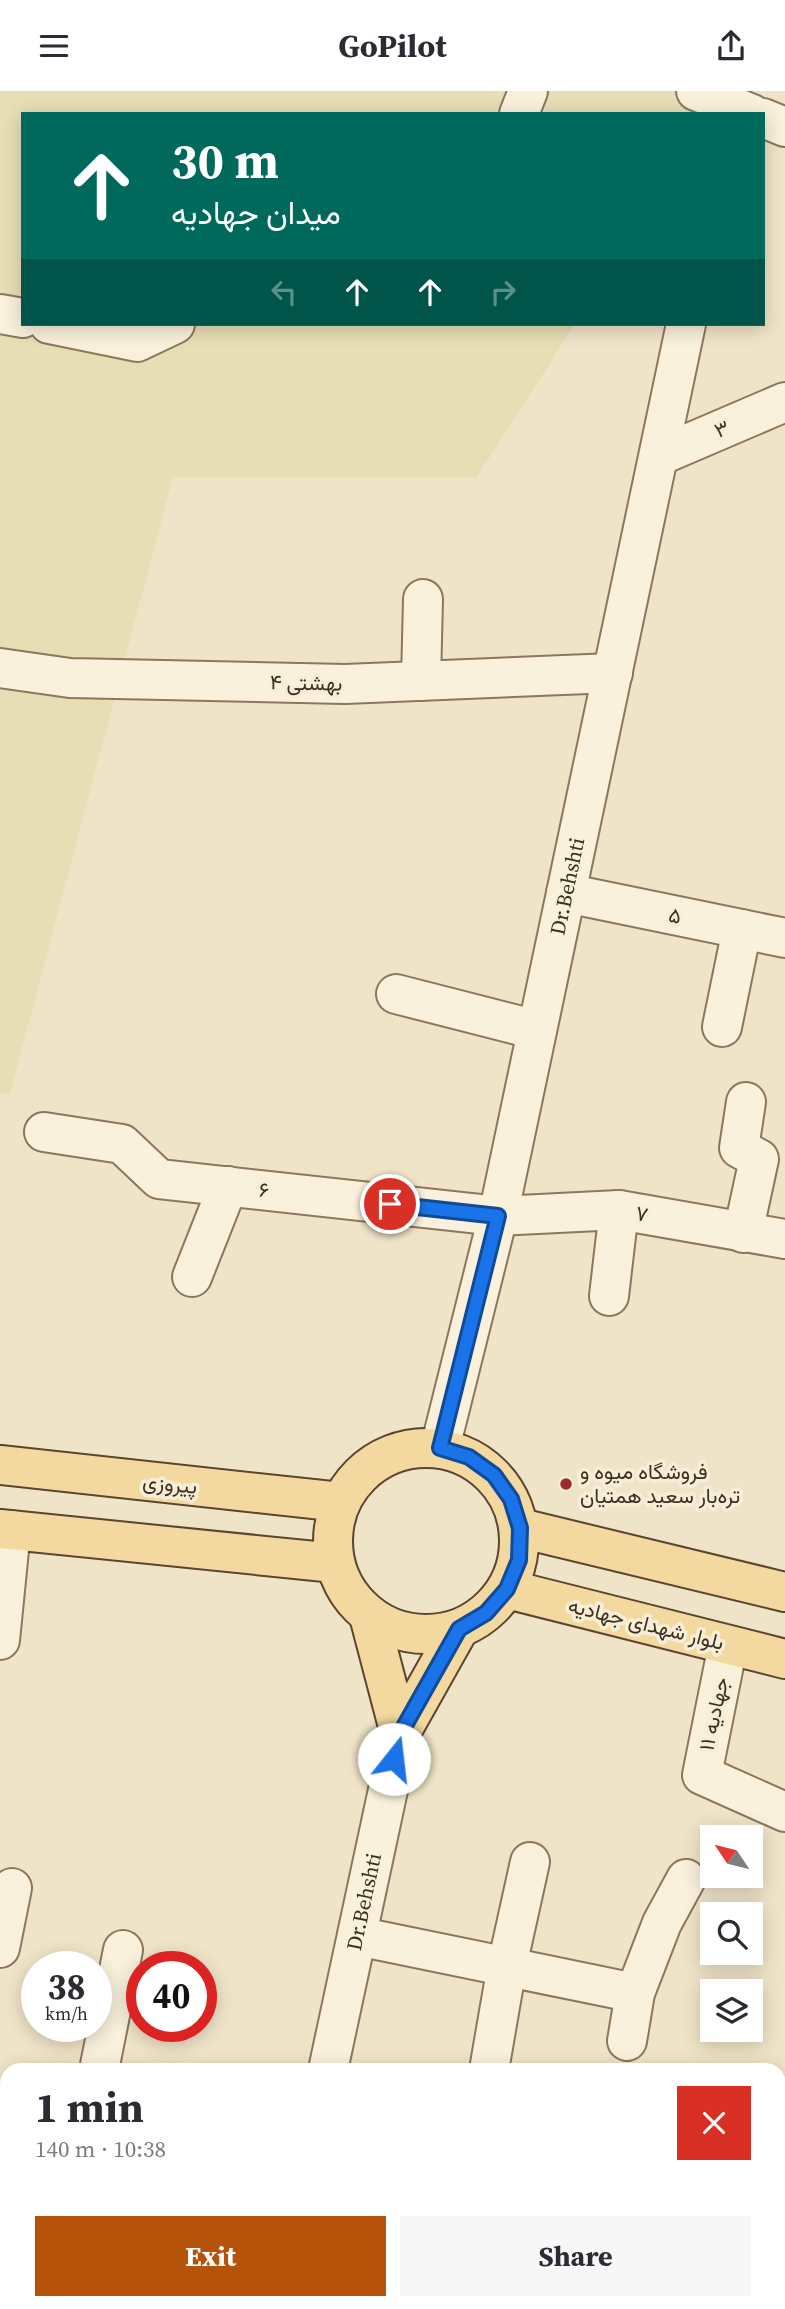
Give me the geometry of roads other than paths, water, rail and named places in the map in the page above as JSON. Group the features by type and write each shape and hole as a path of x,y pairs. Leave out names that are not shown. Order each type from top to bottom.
{"main road":[{"path":"410,1448 440,1448 469,1457 494,1475 511,1499 520,1528 519,1560 507,1589 486,1613 459,1629 428,1635 397,1631 369,1616 347,1593 335,1563 333,1532 341,1502 358,1477 381,1458 410,1448"},
{"name":"پیروزی","path":"0,1465 341,1502"},
{"path":"520,1528 785,1593"},
{"path":"6,1529 335,1563"},
{"name":"بلوار شهدای جهادیه","path":"507,1589 785,1658"},
{"path":"369,1616 400,1734"},
{"path":"400,1734 459,1629"}],"street":[{"path":"520,112 528,91"},
{"path":"696,91 747,112"},
{"path":"730,112 735,91"},
{"path":"765,119 785,127"},
{"path":"0,314 21,318"},
{"path":"59,326 137,342 171,326"},
{"name":"Dr.Behshti","path":"440,1448 498,1216 686,326"},
{"name":"۳","path":"659,456 785,402"},
{"path":"421,681 423,599"},
{"name":"بهشتی ۴","path":"0,668 70,678 345,684 613,673"},
{"name":"۵","path":"566,893 785,938"},
{"path":"722,1027 741,929"},
{"path":"396,994 537,1030"},
{"path":"743,1233 759,1159 739,1148 746,1102"},
{"name":"۶","path":"44,1132 122,1144 159,1179 498,1216"},
{"path":"192,1277 228,1186"},
{"path":"609,1296 619,1210"},
{"name":"۷","path":"498,1216 619,1210 785,1239"},
{"path":"0,1640 6,1529"},
{"name":"جهادیه ۱۱","path":"728,1645 702,1775 785,1812"},
{"name":"Dr.Behshti","path":"330,2063 400,1734"},
{"path":"490,2063 507,1966 530,1862"},
{"path":"627,2042 635,1993 662,1923 686,1879"},
{"path":"0,1948 12,1888"},
{"path":"357,1936 635,1993"},
{"path":"100,2063 123,1950"}],"place":[{"name":"فروشگاه میوه و تره‌بار سعید همتیان","path":"566,1484"}]}
